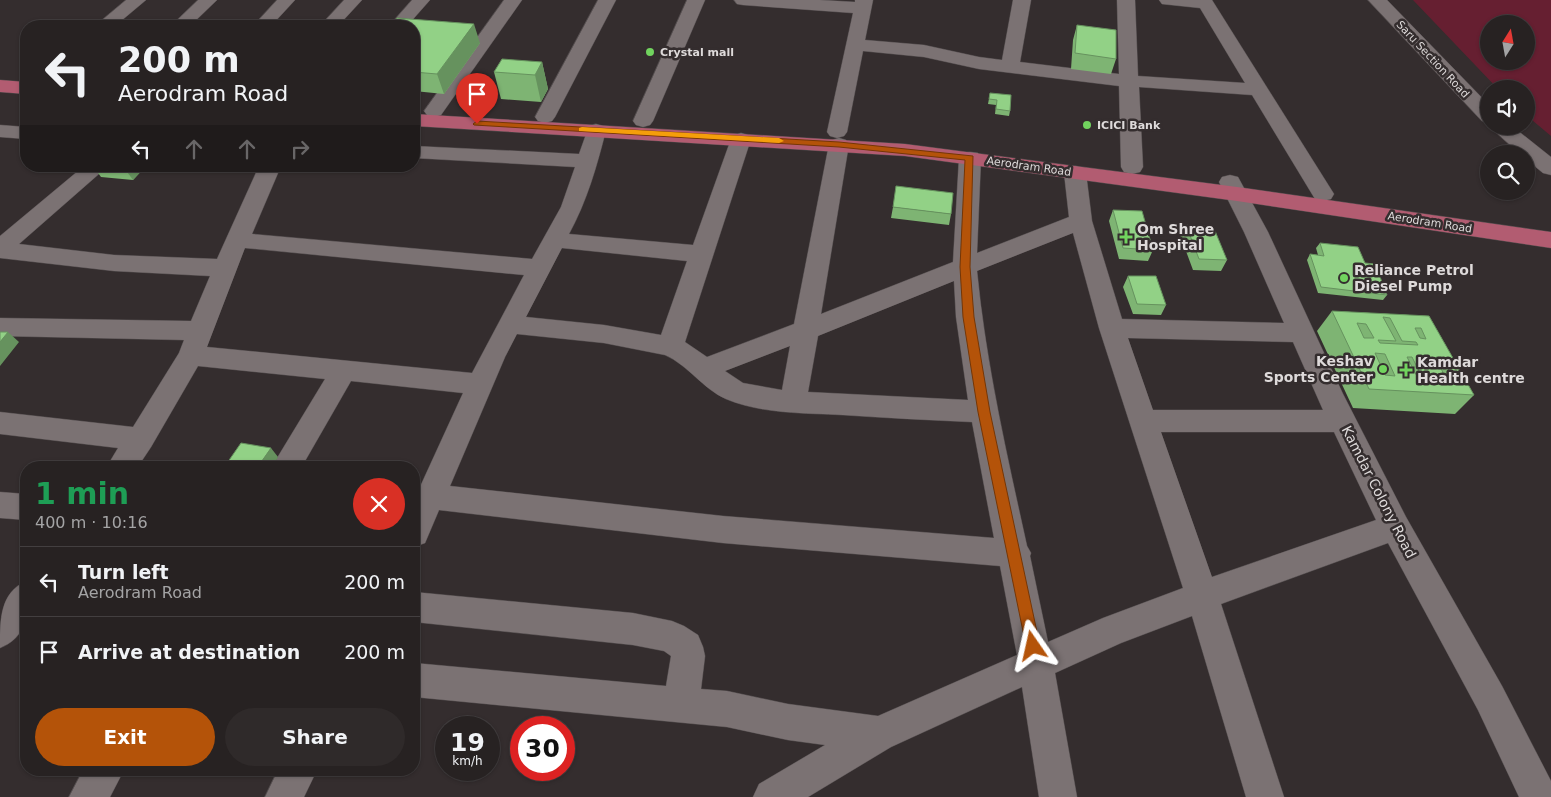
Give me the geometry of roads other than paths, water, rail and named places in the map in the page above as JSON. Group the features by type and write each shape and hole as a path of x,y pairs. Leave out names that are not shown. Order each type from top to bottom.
{"main road":[{"path":"0,86 20,88"},
{"path":"0,96 20,97"},
{"name":"Aerodram Road","path":"424,111 643,121 1132,167 1233,188 1551,240"},
{"name":"Aerodram Road","path":"420,120 741,139 838,138 1074,172 1233,188 1323,194 1551,228"}],"street":[{"path":"112,20 137,0"},
{"path":"186,20 208,0"},
{"path":"268,20 286,0"},
{"path":"335,20 353,0"},
{"path":"403,20 421,0"},
{"path":"424,111 513,0"},
{"path":"545,117 607,0"},
{"path":"643,121 696,0"},
{"path":"743,0 863,4 838,138 794,402"},
{"path":"1010,67 1022,0"},
{"path":"1126,0 1132,167"},
{"path":"1168,0 1204,2 1323,194"},
{"name":"Saru Section Road","path":"1377,0 1480,108"},
{"name":"Saru Section Road","path":"1392,0 1480,91"},
{"path":"855,45 924,51 979,63 1129,81 1259,90"},
{"path":"566,118 570,104 581,88"},
{"path":"420,520 480,384 509,324 572,207 588,161 596,130"},
{"path":"0,131 20,132"},
{"path":"1510,135 1551,168"},
{"path":"1529,135 1551,152"},
{"path":"670,346 741,139"},
{"path":"420,152 588,161"},
{"path":"970,158 965,267 968,317 984,412 1015,553 1036,663 1058,797"},
{"path":"0,249 90,172"},
{"path":"125,461 141,439 190,355 225,268 267,172"},
{"path":"1074,172 1081,221 1112,328 1202,596 1266,797"},
{"name":"Kamdar Colony Road","path":"1233,188 1343,421 1396,528 1490,698 1539,797"},
{"path":"705,368 1081,221"},
{"path":"238,240 539,268"},
{"path":"554,240 702,254"},
{"path":"0,249 114,262 225,268"},
{"path":"509,324 604,334 670,346 683,352 705,368 719,382 735,391 757,397 794,402 984,412"},
{"path":"0,327 201,331"},
{"path":"1112,328 1302,332"},
{"path":"190,355 480,384"},
{"path":"289,461 345,369"},
{"path":"1143,421 1343,421"},
{"path":"0,423 141,439"},
{"path":"431,496 527,509 821,540 1015,553"},
{"path":"0,505 20,507"},
{"path":"772,797 878,734 1036,663 1115,629 1157,615 1202,596 1396,528"},
{"path":"10,628 20,608"},
{"path":"420,608 578,622 633,629 672,637 686,646 688,656 681,705"},
{"path":"420,681 727,709 788,722 878,734"},
{"path":"88,797 101,776"},
{"path":"284,797 295,776"}],"place":[{"name":"Crystal mall","path":"650,52"},
{"name":"ICICI Bank","path":"1087,125"},
{"name":"Om Shree Hospital","path":"1126,237"},
{"name":"Reliance Petrol Diesel Pump","path":"1344,278"},
{"name":"Keshav Sports Center","path":"1383,369"},
{"name":"Kamdar Health centre","path":"1406,370"}]}
